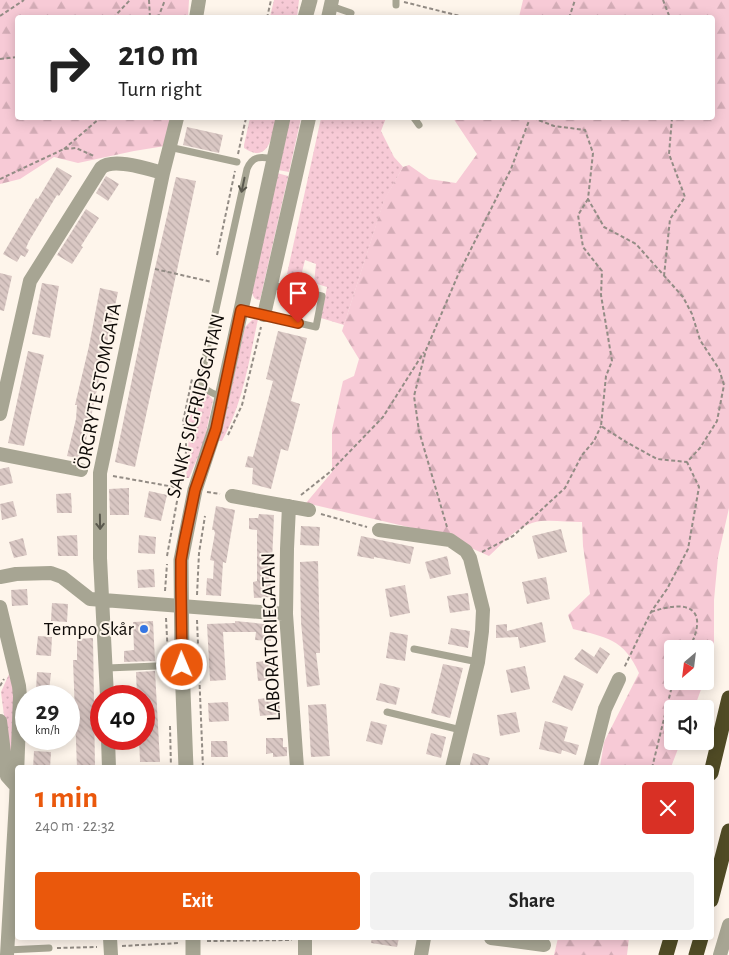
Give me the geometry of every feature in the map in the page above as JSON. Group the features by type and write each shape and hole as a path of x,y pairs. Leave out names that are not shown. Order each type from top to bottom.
{"highway":[{"path":"713,765 729,698"},
{"path":"714,888 729,830"},
{"path":"666,955 670,940"},
{"path":"696,955 700,940"}],"street":[{"path":"196,15 198,0"},
{"path":"301,0 303,15"},
{"path":"304,15 310,0"},
{"name":"ÖRGRYTE STOMGATA","path":"108,685 103,600 100,473 163,173 176,120"},
{"name":"SANKT SIGFRIDSGATAN","path":"186,765 182,665 181,560 195,490 216,429 282,120"},
{"path":"264,315 309,120"},
{"path":"0,414 30,281 91,182 105,164 130,165 163,173"},
{"path":"0,454 82,470"},
{"path":"232,496 309,510"},
{"name":"LABORATORIEGATAN","path":"289,506 286,614 297,765"},
{"path":"379,530 450,540 466,551 470,558 483,610 478,662 453,765"},
{"path":"0,577 16,574 51,573 62,577 90,599 286,614"},
{"path":"0,607 19,686 17,765"},
{"path":"591,765 605,709 619,679"},
{"path":"0,721 7,776 15,785"},
{"path":"108,750 109,765"},
{"path":"7,952 15,804"},
{"path":"720,955 729,925"},
{"path":"305,940 305,955"},
{"path":"421,955 424,940"},
{"path":"504,940 544,946"}],"lane":[{"path":"330,8 351,13"},
{"path":"415,120 419,125"},
{"path":"169,147 237,162"},
{"path":"222,397 204,388 201,383 203,367 249,163 258,157 273,158"},
{"path":"241,310 316,327 322,296 271,286"},
{"path":"414,649 478,662"},
{"path":"107,668 182,665"},
{"path":"387,712 461,730"},
{"path":"7,952 49,948"}],"path":[{"path":"0,16 24,0"},
{"path":"116,15 130,0"},
{"path":"149,0 150,15"},
{"path":"159,15 164,0"},
{"path":"268,15 271,0"},
{"path":"571,15 575,0"},
{"path":"663,0 669,15"},
{"path":"396,2 454,15"},
{"path":"0,59 15,57"},
{"path":"0,179 64,149 98,120"},
{"path":"450,540 419,431 414,396 426,350 458,276 511,169 530,120"},
{"path":"470,558 513,536 565,488 582,455 594,441 601,426 606,376 612,361 601,295 602,271 583,247 578,215 588,199 593,154 585,130 554,126 537,120"},
{"path":"664,276 670,219 685,198 670,154 672,120"},
{"path":"64,149 76,148 96,157"},
{"path":"588,199 604,227 636,244 683,297 692,314 700,340 718,369 724,385 717,421 700,448 687,462"},
{"path":"143,266 212,282"},
{"path":"228,435 242,405 264,315"},
{"path":"289,506 330,472 382,417 426,350"},
{"path":"601,426 656,459 687,462"},
{"path":"619,679 651,612 668,589 688,549 699,487 687,462"},
{"path":"100,473 232,496"},
{"path":"203,765 197,607 198,553 206,510"},
{"path":"309,510 379,530"},
{"path":"651,612 665,607 682,606 693,611 698,622 694,640"},
{"path":"653,765 671,690"},
{"path":"49,948 193,945 286,940"}],"green space":[{"path":"0,0 189,0 188,15 15,15 15,120 170,120 165,146 78,163 54,157 20,179 0,184"},
{"path":"274,0 299,0 297,15 270,15"},
{"path":"523,0 729,0 729,508 718,557 714,600 714,640 664,640 664,690 701,690 697,700 664,700 664,750 678,750 672,765 600,765 604,742 639,673 627,653 613,641 595,634 573,629 568,615 590,594 583,546 582,522 541,521 526,525 489,556 442,535 306,503 332,472 332,430 343,381 354,376 359,359 342,331 384,200 403,167 409,165 429,179 456,183 477,154 454,120 715,120 715,15 519,15"},
{"path":"250,120 276,120 271,139 264,150 259,153 252,152 244,148"},
{"path":"289,120 301,120 289,172 278,170"},
{"path":"321,120 385,120 381,131 394,157 403,167 384,201 344,325 321,318 327,287 314,283 316,264 305,260 301,276 287,274"},
{"path":"277,173 288,177 260,300 258,300 252,293"},
{"path":"258,319 240,397 229,427 222,441 219,441 245,327 252,320"},
{"path":"192,390 207,393 213,400 204,442 189,478 186,478 189,437 185,422"},
{"path":"9,674 14,691 12,778 1,692"},
{"path":"558,940 629,940 627,955 554,955"}],"building":[{"path":"187,127 223,135 219,153 183,145"},
{"path":"57,167 72,176 59,196 57,195 29,241 26,248 29,250 25,257 21,255 17,262 3,254"},
{"path":"106,176 119,184 108,201 96,193"},
{"path":"176,177 196,181 135,467 115,462 153,277"},
{"path":"86,209 99,218 72,264 57,255"},
{"path":"0,273 12,276 4,311 0,310"},
{"path":"42,283 59,286 50,338 32,334"},
{"path":"100,288 118,292 82,459 67,456 76,419 77,405 75,405"},
{"path":"278,331 307,338 291,401 300,404 288,451 281,449 271,489 252,484 253,468 245,467 248,456 253,457 273,381 266,379"},
{"path":"28,351 44,355 24,446 8,443"},
{"path":"9,467 13,483 0,486 0,469"},
{"path":"129,488 129,515 110,515 109,489"},
{"path":"149,491 167,495 161,521 144,517"},
{"path":"71,493 72,513 57,513 56,494"},
{"path":"13,501 17,516 2,520 0,504"},
{"path":"216,506 235,510 226,563 223,562 221,596 206,595 207,578 213,579 214,561 210,560 215,533 212,530"},
{"path":"259,514 274,515 272,562 268,561 272,597 254,598 253,582 257,581 257,530 249,529 249,518 258,518"},
{"path":"301,526 320,527 319,546 300,545"},
{"path":"561,529 567,552 538,559 532,536"},
{"path":"77,535 78,556 58,556 57,536"},
{"path":"139,535 156,537 155,554 138,553"},
{"path":"361,536 414,547 410,564 374,557 374,559 357,556"},
{"path":"23,538 27,555 14,558 9,542"},
{"path":"447,556 451,574 430,579 425,562"},
{"path":"318,561 320,653 316,653 320,685 307,687 301,622 300,562"},
{"path":"154,569 155,587 138,588 137,570"},
{"path":"546,577 550,599 527,604 522,582"},
{"path":"405,585 410,613 390,617 385,589"},
{"path":"27,589 28,605 12,606 11,590"},
{"path":"468,593 470,610 450,613 447,596"},
{"path":"52,603 68,604 67,622 51,621"},
{"path":"153,621 155,661 124,662 124,651 134,650 133,622"},
{"path":"235,621 275,625 275,631 272,631 271,641 255,640 256,632 223,632 226,680 210,681 207,624 235,623"},
{"path":"542,622 546,642 520,648 518,637 496,638 496,625 507,624 507,631"},
{"path":"451,628 470,631 468,648 448,644"},
{"path":"390,632 408,635 405,661 386,658"},
{"path":"38,636 52,637 51,656 36,655"},
{"path":"93,638 94,685 90,685 90,750 95,750 95,765 77,765 76,750 80,750 80,685 74,685 73,660 77,660 77,639"},
{"path":"600,647 610,654 597,674 574,659 582,649 594,657"},
{"path":"275,660 276,679 258,681 256,662"},
{"path":"443,664 463,668 450,718 431,713"},
{"path":"525,666 530,689 511,693 506,670"},
{"path":"155,671 160,762 140,762 139,750 155,750 155,685 137,685 136,672"},
{"path":"37,672 51,673 50,685 36,685"},
{"path":"564,675 584,684 572,711 552,702"},
{"path":"380,683 400,688 396,705 376,700"},
{"path":"279,697 280,714 260,716 258,699"},
{"path":"228,702 229,721 209,722 208,703"},
{"path":"326,704 330,756 311,757 308,705"},
{"path":"516,712 520,732 500,736 497,715"},
{"path":"371,721 387,725 382,745 366,741"},
{"path":"545,721 568,727 564,741 579,745 576,755 562,750 561,754 539,749"},
{"path":"431,733 446,737 441,758 426,754"},
{"path":"266,738 283,738 283,747 287,747 287,756 273,757 273,753 266,754"},
{"path":"211,741 227,741 228,757 211,757"},
{"path":"34,751 51,752 50,765 33,765"},
{"path":"473,753 490,758 488,765 470,765"},
{"path":"372,940 399,940 397,947 371,943"}],"place":[{"name":"Tempo Skår","path":"144,629"}],"route":[{"path":"182,665 181,560 195,490 216,429 241,310 298,323"}]}
